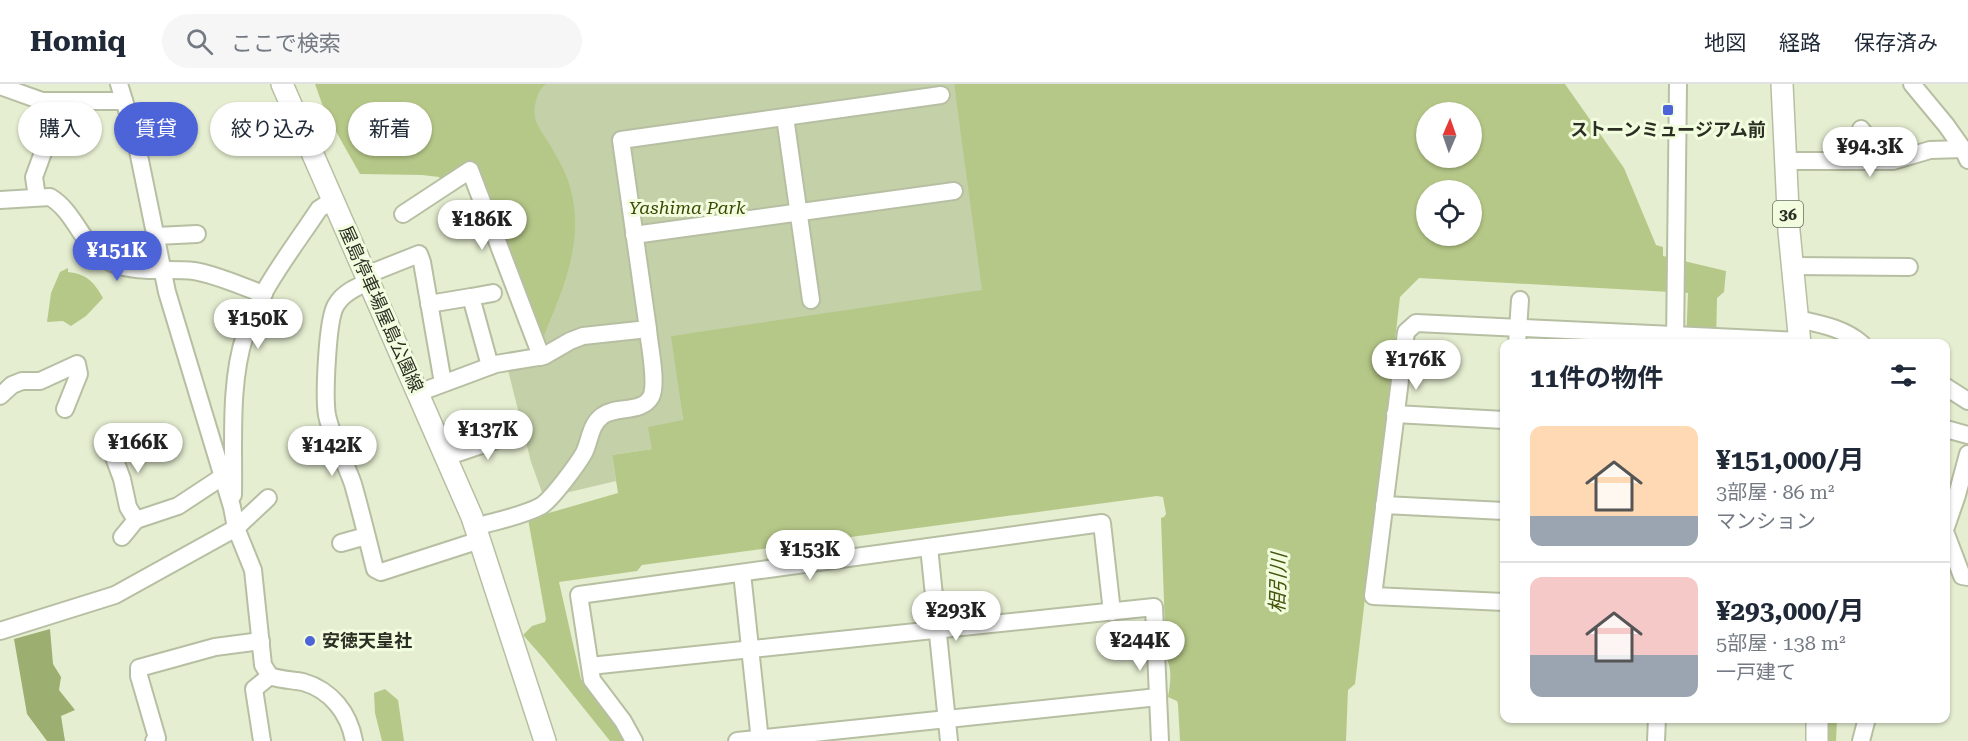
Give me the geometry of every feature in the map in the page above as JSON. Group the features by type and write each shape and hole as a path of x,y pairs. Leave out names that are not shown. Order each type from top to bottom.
{"main road":[{"name":"屋島停車場屋島公園線","path":"282,84 478,534 545,741"},
{"name":"36","path":"1782,84 1789,231 1800,339"},
{"path":"1817,723 1817,741"}],"street":[{"path":"119,84 135,136 167,292 232,507 236,528 253,570 264,665 270,676"},
{"path":"1678,84 1676,246 1678,339"},
{"path":"1912,84 1966,153"},
{"path":"0,86 42,100 124,101"},
{"path":"443,383 419,254 367,278 337,303 329,326 326,402 329,423 353,485 375,569 381,572 478,534 545,502 579,461 592,429 601,416 616,410 643,405 648,401 654,389 648,329 621,140 941,95"},
{"path":"785,117 811,300"},
{"path":"1861,129 1885,161"},
{"path":"1786,161 1893,161 1930,150 1966,153"},
{"path":"37,197 34,177 42,156"},
{"path":"403,214 470,170 540,357"},
{"path":"634,235 954,190"},
{"path":"0,200 50,197 65,208 84,238 95,250 112,263 131,268 163,270 169,268 198,272 264,294"},
{"path":"232,507 235,385 237,366 249,322 264,294 319,209 333,200"},
{"path":"156,236 197,234"},
{"path":"1792,266 1909,267"},
{"path":"429,304 493,293"},
{"path":"471,297 490,366"},
{"path":"1517,336 1520,300"},
{"path":"1798,319 1832,327 1857,339"},
{"path":"1500,602 1373,596 1406,332 1416,323 1517,336 1741,339"},
{"path":"418,393 490,366 549,354 583,336 648,329"},
{"path":"0,396 12,385 22,381 40,381 77,364 79,374 65,409"},
{"path":"1950,390 1968,401"},
{"path":"1395,414 1500,420"},
{"path":"1950,430 1968,435"},
{"path":"446,457 518,433"},
{"path":"109,444 122,479 128,507 136,520"},
{"path":"1950,515 1968,454"},
{"path":"122,537 136,520 178,506 222,477"},
{"path":"0,631 115,595 236,528 268,498"},
{"path":"1384,505 1500,511"},
{"path":"634,741 623,721 592,680 579,595 1102,523 1112,612"},
{"path":"341,543 366,536"},
{"path":"1950,544 1962,576 1968,577"},
{"path":"929,547 949,741"},
{"path":"742,573 760,740"},
{"path":"590,666 1154,607 1160,741"},
{"path":"154,741 157,738 139,676 140,668 215,646 261,641"},
{"path":"262,741 254,689 270,676"},
{"path":"270,676 306,683 325,692 340,706 350,724 354,741"},
{"path":"737,741 1158,697"},
{"path":"1656,741 1657,723"},
{"path":"1861,741 1866,723"}],"green space":[{"name":"Yashima Park","path":"531,84 954,84 985,292 672,336 683,421 652,449 612,455 616,481 544,498 531,462 507,366 540,354 523,129"}],"shaded area":[{"path":"50,629 53,664 61,677 59,690 75,710 61,716 65,741 47,741 27,714 14,639"}],"water":[{"path":"315,84 546,84 536,99 535,118 568,181 574,208 575,228 569,267 541,343 473,166 441,180 439,177 422,175 360,174 350,156 432,156 432,102 348,102 348,153 336,131 336,102 321,102"},
{"name":"相引川","path":"954,84 1565,84 1624,168 1656,245 1663,247 1663,256 1726,271 1724,292 1717,298 1716,339 1686,339 1688,293 1419,278 1400,297 1355,684 1348,690 1346,741 1180,741 1178,704 1177,701 1168,697 1170,672 1166,658 1161,518 1166,514 1163,497 1157,496 642,565 637,571 559,582 581,679 626,741 610,741 523,635 532,626 545,622 546,619 528,519 618,493 612,455 652,449 648,427 683,420 671,336 982,290"},
{"path":"68,268 68,272 89,280 103,298 86,316 71,326 63,321 47,322 51,293 60,272"},
{"path":"385,689 398,700 404,741 382,741 375,713 374,693"},
{"path":"1826,723 1837,723 1836,741 1825,741"}],"place":[{"name":"ストーンミュージアム前","path":"1668,110"},
{"name":"安徳天皇社","path":"310,641"}]}
